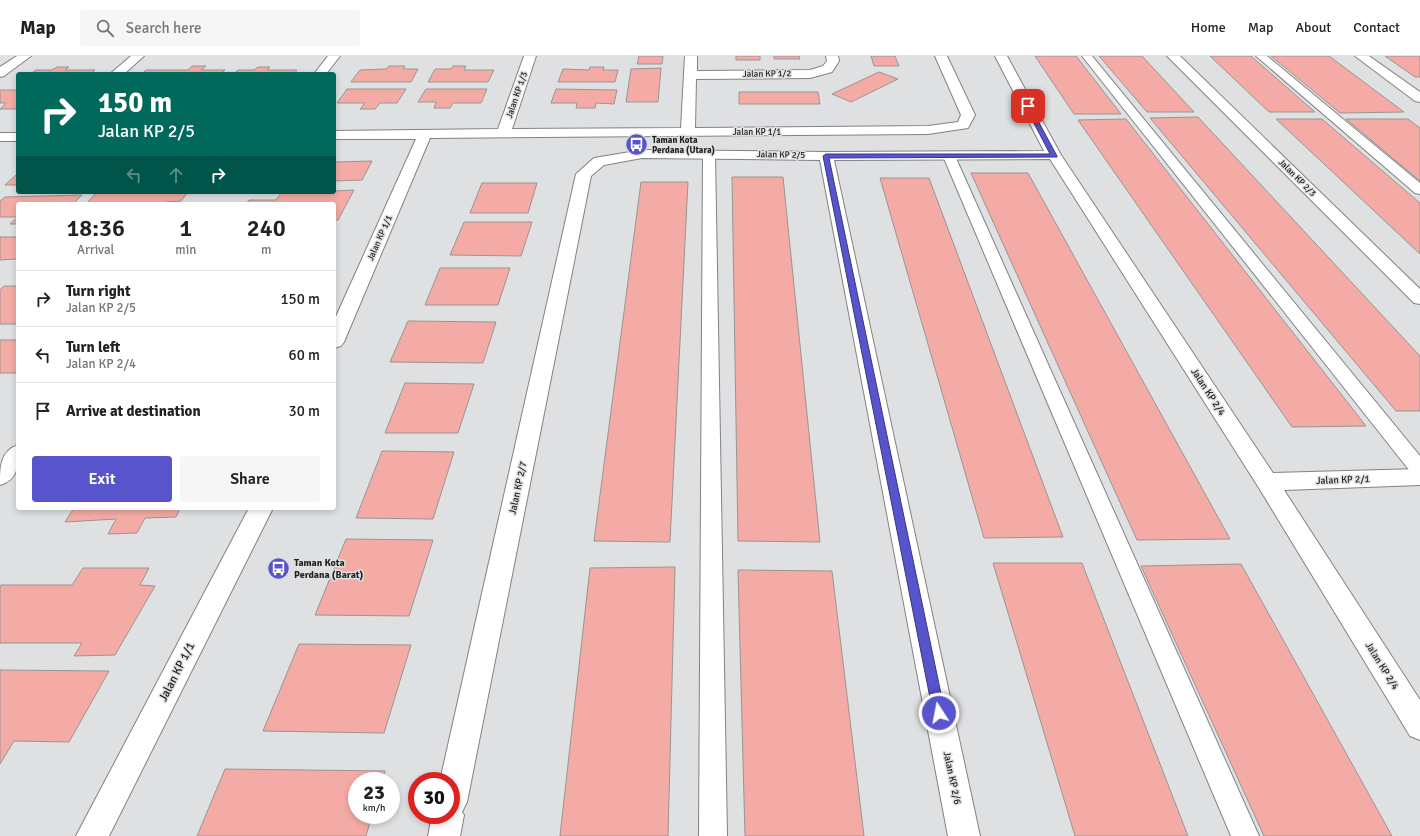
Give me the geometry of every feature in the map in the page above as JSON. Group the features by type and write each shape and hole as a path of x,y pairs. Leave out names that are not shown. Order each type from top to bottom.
{"street":[{"path":"0,73 25,56"},
{"path":"118,72 138,56"},
{"path":"322,72 334,56"},
{"name":"Jalan KP 1/3","path":"504,133 530,56"},
{"path":"688,132 691,56"},
{"name":"Jalan KP 1/2","path":"691,75 810,74 828,69 833,62 832,56"},
{"name":"Jalan KP 1/1","path":"336,135 928,130 963,125 968,115 941,56"},
{"name":"Jalan KP 2/4","path":"1001,56 1054,156 1267,482 1420,726"},
{"name":"Jalan KP 2/3","path":"1173,56 1420,299"},
{"path":"1361,56 1420,98"},
{"name":"Jalan KP 1/1","path":"336,337 425,134"},
{"path":"0,137 16,137"},
{"name":"Jalan KP 2/5","path":"584,174 599,161 642,154 1054,156"},
{"name":"Jalan KP 2/6","path":"826,156 964,836"},
{"name":"Jalan KP 2/7","path":"457,772 584,174"},
{"path":"0,477 16,456"},
{"name":"Jalan KP 2/1","path":"1267,482 1420,477"},
{"name":"Jalan KP 1/1","path":"92,836 260,510"},
{"path":"444,836 446,824"}],"lane":[{"path":"1087,56 1420,470"},
{"path":"1261,56 1420,190"},
{"path":"709,154 713,836"},
{"path":"949,156 1245,836"}],"building":[{"path":"639,56 663,56 662,64 637,64"},
{"path":"736,56 760,56 760,60 736,60"},
{"path":"774,56 799,56 800,59 774,59"},
{"path":"871,56 895,56 899,66 874,66"},
{"path":"1035,56 1076,56 1121,114 1074,114"},
{"path":"1099,56 1142,56 1194,112 1147,112"},
{"path":"1210,56 1251,56 1315,112 1269,112"},
{"path":"1271,56 1329,56 1404,112 1340,113"},
{"path":"1385,56 1420,56 1420,77 1415,77"},
{"path":"192,66 206,66 201,70 225,70 223,72 144,72 146,70 188,70"},
{"path":"389,66 405,66 403,69 418,69 411,82 351,82 360,70 386,69"},
{"path":"453,66 466,66 464,70 494,70 488,82 428,82 435,69 451,69"},
{"path":"57,67 69,67 65,70 95,70 92,72 33,72 36,70 52,70"},
{"path":"258,67 270,67 267,70 297,70 296,72 236,72 238,70 254,70"},
{"path":"590,67 604,67 603,70 618,70 615,82 558,82 563,69 589,70"},
{"path":"661,68 658,102 626,102 631,69"},
{"path":"879,72 898,79 851,102 832,94"},
{"path":"347,89 406,89 397,103 380,103 375,109 360,109 365,103 337,103"},
{"path":"426,89 487,89 481,103 453,103 450,108 434,108 436,102 418,102"},
{"path":"556,89 617,90 614,104 596,103 595,108 576,108 577,103 551,103"},
{"path":"0,90 16,90 16,109 0,109 6,103 0,103"},
{"path":"739,92 818,92 820,104 739,104"},
{"path":"1198,117 1420,356 1420,411 1396,411 1150,118"},
{"path":"1126,119 1366,426 1292,427 1078,120"},
{"path":"1276,119 1322,119 1420,203 1420,254"},
{"path":"1346,119 1408,119 1420,128 1420,181"},
{"path":"372,161 362,180 336,181 336,162"},
{"path":"971,173 1028,173 1230,539 1137,540"},
{"path":"16,175 16,185 5,185"},
{"path":"732,177 783,177 820,542 738,541"},
{"path":"880,178 929,178 1063,537 984,538"},
{"path":"641,182 688,182 670,542 594,541"},
{"path":"482,183 537,183 528,213 470,213"},
{"path":"354,190 338,220 336,220 336,202 248,202 249,200 276,200 280,194 336,194 336,191"},
{"path":"95,194 186,194 181,201 88,202"},
{"path":"82,195 75,202 16,202 16,217 0,217 0,201 5,197"},
{"path":"16,219 16,224 10,224"},
{"path":"464,222 532,222 521,256 450,255"},
{"path":"0,237 16,237 16,259 0,260"},
{"path":"440,268 510,268 498,305 425,305"},
{"path":"4,286 16,286 16,324 0,324 0,290"},
{"path":"408,321 496,322 483,363 390,362"},
{"path":"0,340 16,340 16,373 0,373"},
{"path":"405,383 474,384 458,433 385,433"},
{"path":"382,451 454,452 433,519 356,518"},
{"path":"73,510 179,510 176,517 145,518 137,533 108,534 116,519 65,522"},
{"path":"346,539 433,540 409,616 315,615"},
{"path":"993,563 1082,563 1188,836 1075,836"},
{"path":"1241,564 1392,836 1264,836 1141,566"},
{"path":"675,567 668,836 560,836 590,568"},
{"path":"83,568 149,568 140,585 155,586 115,655 74,656 82,643 0,643 1,585 72,585"},
{"path":"738,570 832,571 864,836 745,836"},
{"path":"299,644 411,645 384,733 263,731"},
{"path":"0,670 109,671 69,742 14,741 0,764"},
{"path":"225,769 385,771 348,772 348,824 369,824 366,836 197,836"}],"place":[{"name":"Taman Kota Perdana (Utara)","path":"636,145"},
{"name":"Taman Kota Perdana (Barat)","path":"278,569"}],"route":[{"path":"939,713 826,156 1054,156 1028,106"}]}
